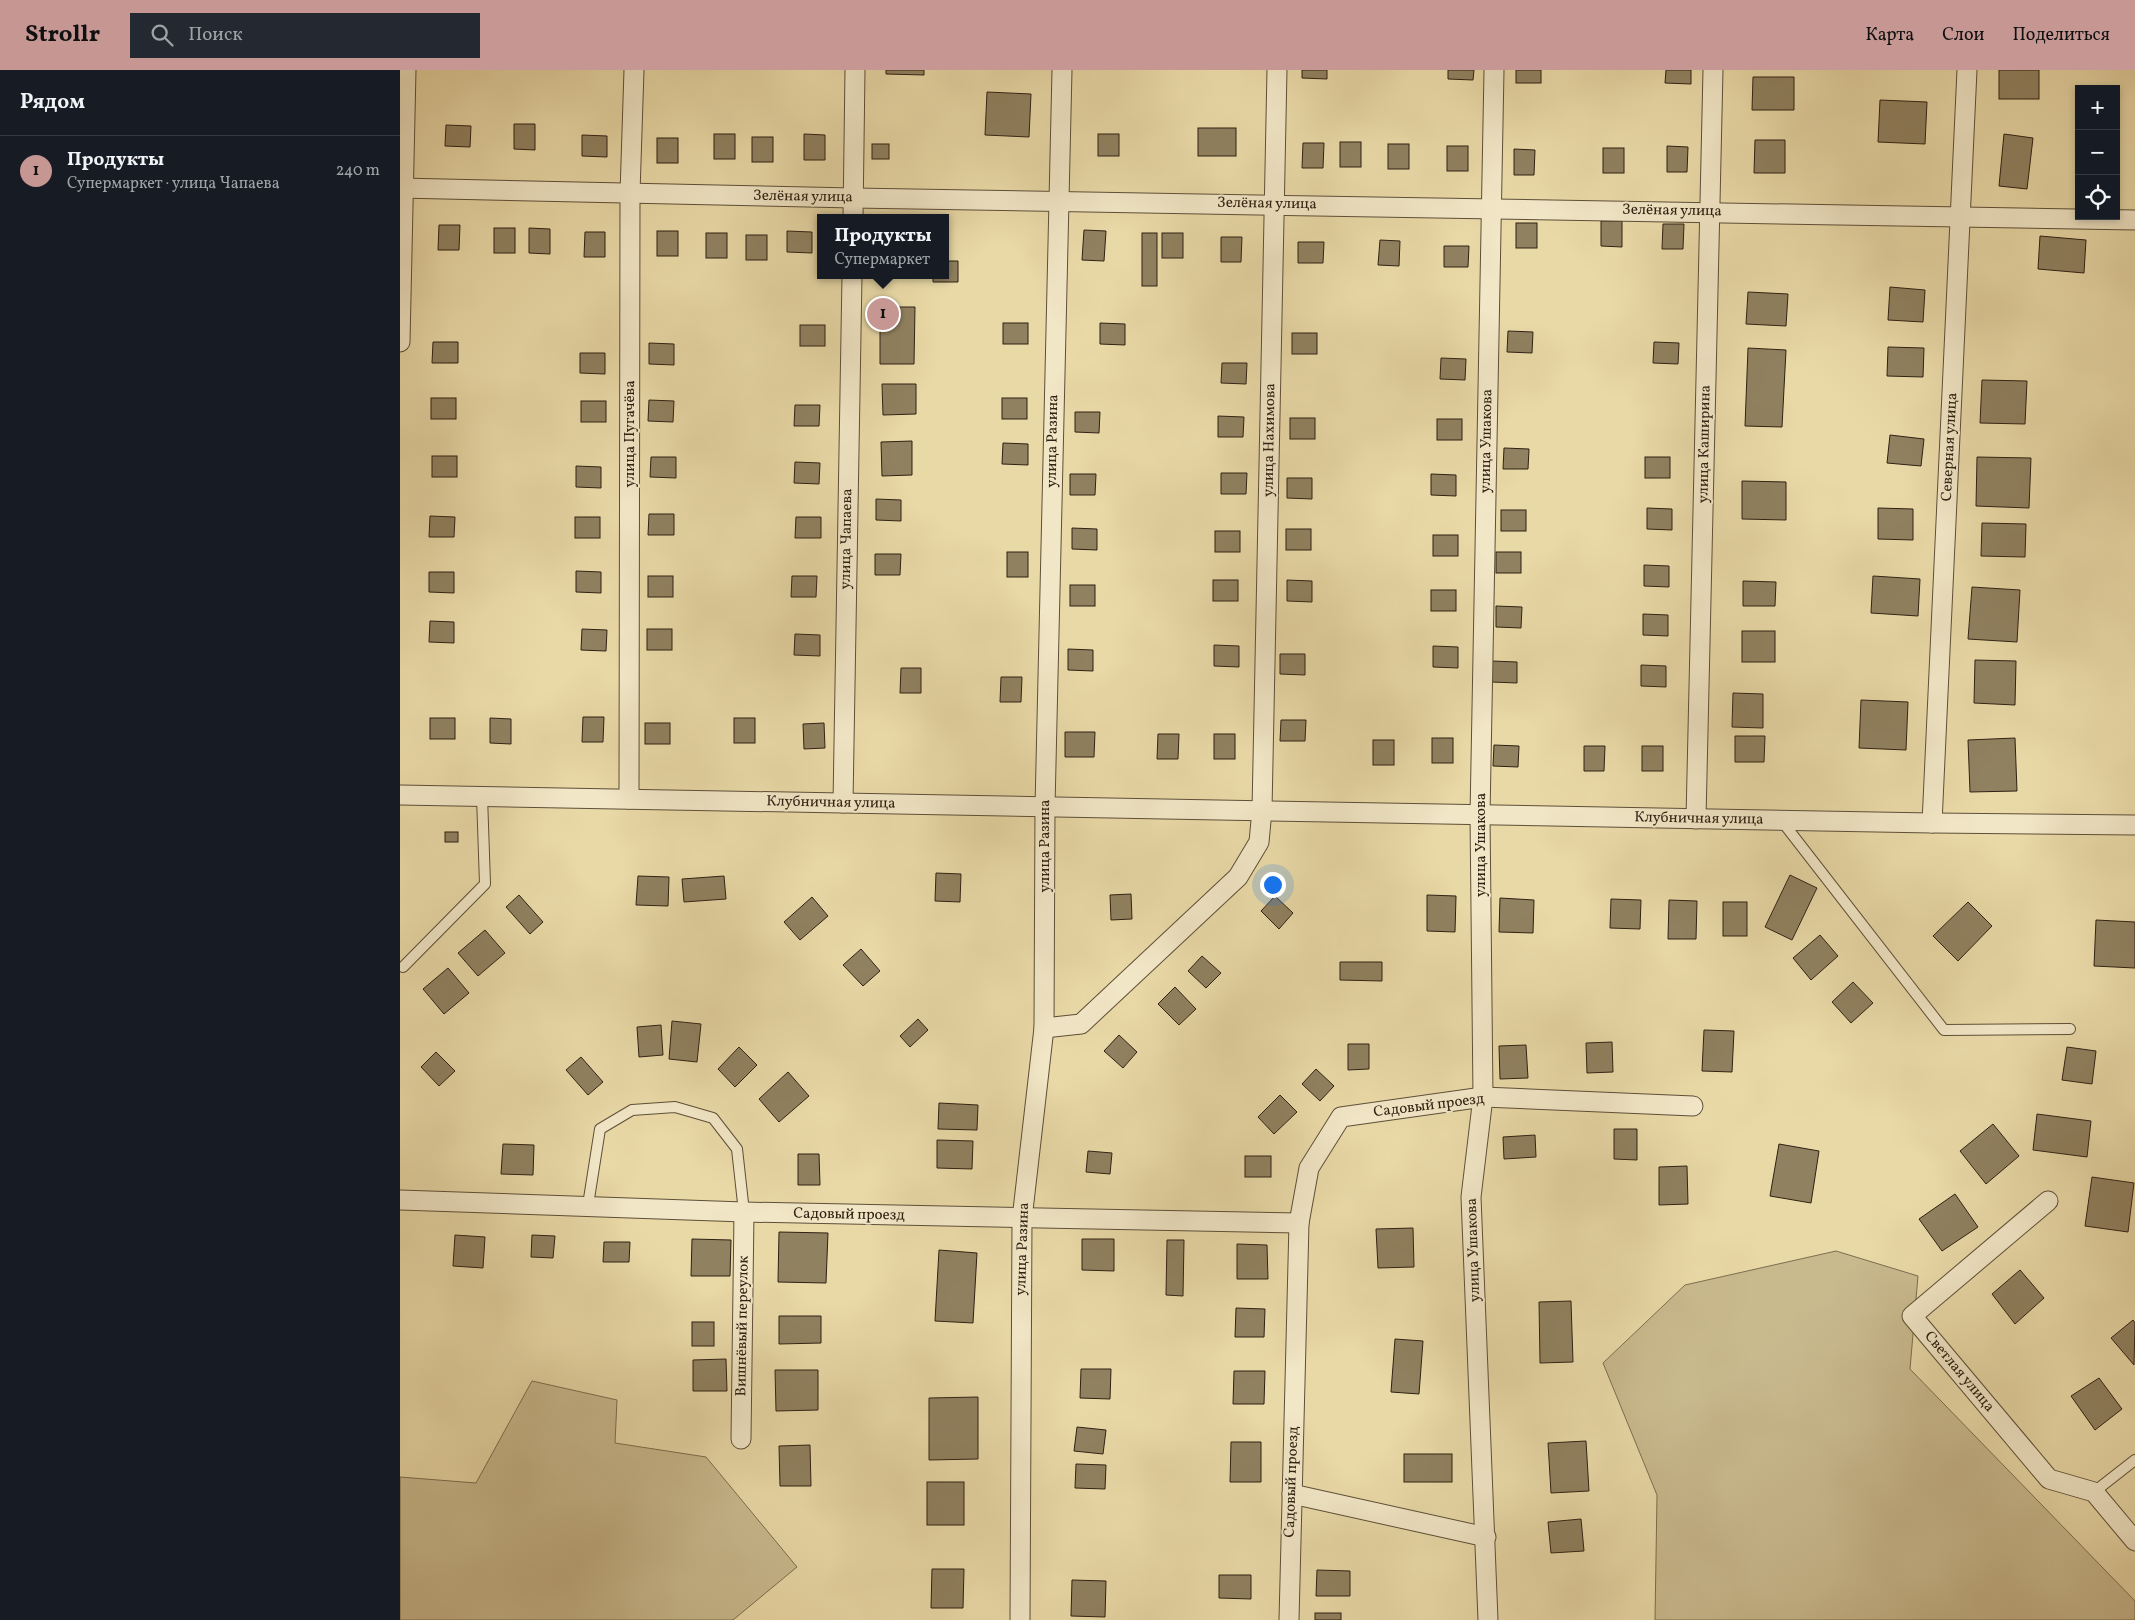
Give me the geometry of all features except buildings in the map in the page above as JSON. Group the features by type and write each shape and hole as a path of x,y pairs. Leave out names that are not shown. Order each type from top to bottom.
{"street":[{"path":"400,342 401,188 406,70"},
{"name":"улица Пугачёва","path":"629,799 630,193 634,70"},
{"path":"852,214 855,70"},
{"name":"улица Разина","path":"1020,1620 1022,1219 1044,1028 1045,807 1062,70"},
{"name":"улица Нахимова","path":"1262,810 1277,70"},
{"name":"улица Ушакова","path":"1488,1620 1471,1197 1483,1098 1480,815 1494,70"},
{"name":"улица Каширина","path":"1696,819 1713,70"},
{"name":"Северная улица","path":"1932,823 1968,70"},
{"name":"Зелёная улица","path":"401,188 853,198 1059,200 2135,220"},
{"name":"улица Чапаева","path":"843,803 852,279"},
{"name":"Клубничная улица","path":"400,795 1696,819 2135,825"},
{"path":"1044,1028 1081,1024 1238,877 1259,842 1262,810"},
{"name":"Садовый проезд","path":"1289,1620 1299,1223 1309,1168 1342,1117 1483,1098 1693,1106"},
{"name":"Садовый проезд","path":"400,1200 744,1212 1299,1223"},
{"name":"Светлая улица","path":"2048,1200 1912,1316 2049,1479 2094,1492"},
{"name":"Вишнёвый переулок","path":"741,1439 744,1212"},
{"path":"2094,1492 2135,1542"},
{"path":"1292,1494 1486,1537"}],"lane":[{"path":"403,967 485,884 482,796"},
{"path":"1781,820 1944,1030 2070,1030"},
{"path":"588,1206 600,1129 632,1110 675,1107 713,1118 737,1148 744,1212"},
{"path":"2094,1492 2135,1460"}],"shaded area":[{"path":"1836,1251 1918,1276 1910,1369 2135,1601 2135,1620 1655,1620 1657,1495 1603,1363 1685,1285"},
{"path":"532,1381 617,1400 615,1443 706,1457 797,1567 733,1620 400,1620 400,1477 476,1483"}],"place":[{"name":"Продукты","path":"883,314"}]}
